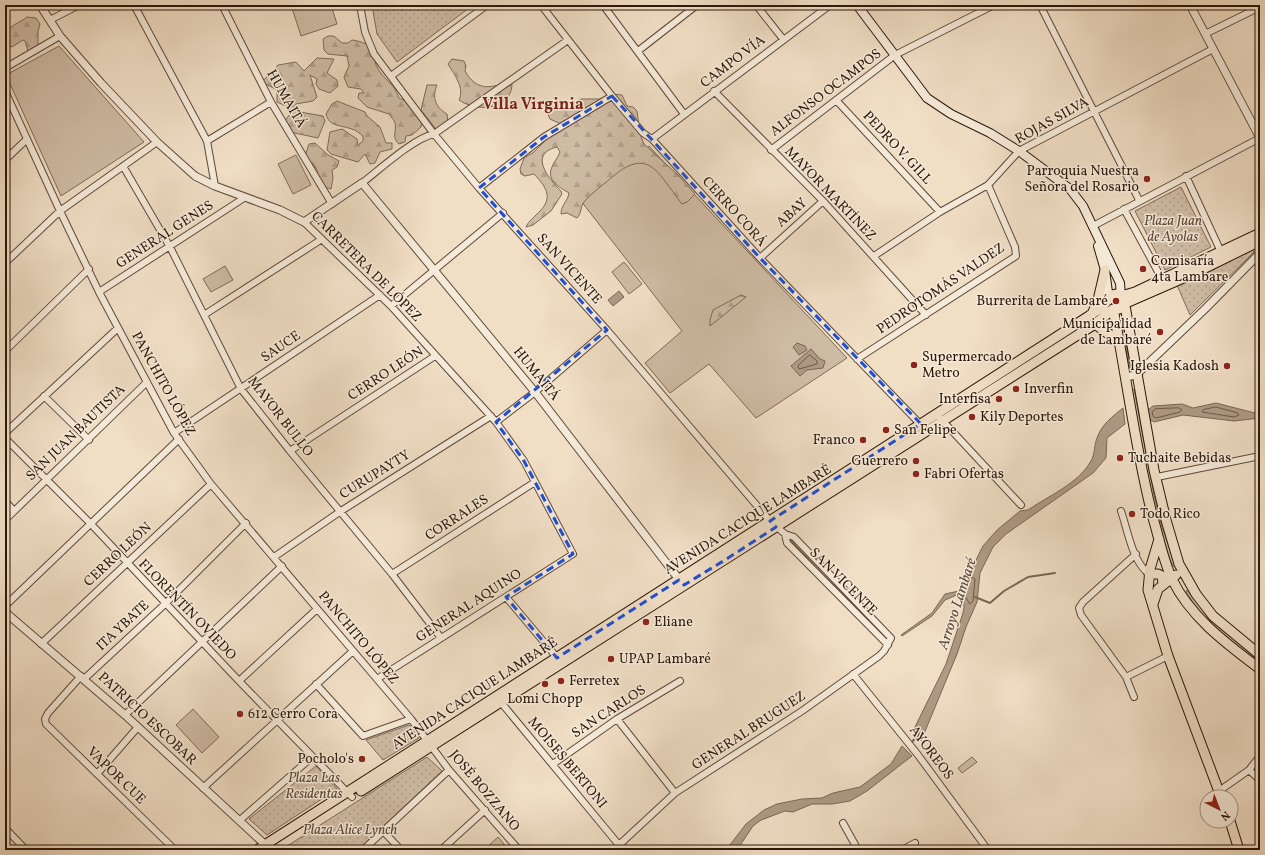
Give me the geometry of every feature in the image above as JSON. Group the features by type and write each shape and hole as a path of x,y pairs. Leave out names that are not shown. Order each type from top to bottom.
{"main road":[{"path":"857,5 927,98 951,114 990,133 1018,151 1070,189 1084,206 1120,283 1147,436 1166,520 1179,564 1196,594 1213,616 1260,655"},
{"path":"1093,226 1105,270 1109,305 1113,309 1117,326 1134,438 1159,539 1172,579 1186,601 1211,629 1260,669"},
{"name":"AVENIDA CACIQUE LAMBARÉ","path":"1123,300 1223,256 1260,233"},
{"name":"AVENIDA CACIQUE LAMBARÉ","path":"939,418 1095,324 1113,309 1119,309 1123,300 1135,292 1260,241"},
{"path":"1089,316 1098,300 1105,270"},
{"name":"AVENIDA CACIQUE LAMBARÉ","path":"266,849 924,428 1089,316 1109,300 1114,294 1123,300"},
{"path":"1095,324 1110,335 1118,337"},
{"path":"1159,539 1149,577 1148,590 1168,656 1218,789"},
{"path":"1149,577 1151,585 1161,586 1172,579 1179,564"},
{"path":"1149,577 1158,574 1162,576 1161,586 1153,599 1153,607"},
{"path":"1233,829 1241,850"}],"street":[{"name":"CARRETERA DE LÓPEZ","path":"40,5 60,36 101,83 157,142 195,176 244,198 280,210 304,222 391,306 496,422 524,461 573,554"},
{"path":"50,20 79,5"},
{"path":"134,5 207,141 215,186"},
{"name":"HUMAITÁ","path":"222,5 271,102 332,204"},
{"name":"SAN VICENTE","path":"360,5 365,32 374,54 434,134 479,188 607,330 773,524 785,534 794,537 891,638"},
{"path":"392,76 487,5"},
{"name":"CERRO CORÁ","path":"541,5 612,96 643,132 652,139 760,258 924,428"},
{"path":"603,5 684,114"},
{"path":"638,51 697,5"},
{"path":"756,5 783,39"},
{"name":"CAMPO VÍA","path":"652,139 830,5"},
{"name":"ALFONSO OCAMPOS","path":"771,150 896,55 994,5"},
{"path":"1040,5 1139,200"},
{"path":"1093,226 1139,200 1260,138 1190,5"},
{"path":"1205,34 1260,7"},
{"path":"5,68 60,36"},
{"path":"304,222 362,183 424,137 434,134 568,40"},
{"name":"ROJAS SILVA","path":"874,256 940,212 988,185 1018,151 1213,49"},
{"name":"PANCHITO LÓPEZ","path":"5,91 99,292 174,433 211,484 246,523 411,719 429,744"},
{"name":"MAYOR MARTÍNEZ","path":"714,91 822,201 874,256 926,315"},
{"path":"479,188 544,137 612,96"},
{"name":"PEDRO V. GILL","path":"836,100 940,212"},
{"path":"207,141 271,102"},
{"path":"5,160 27,139"},
{"path":"5,263 60,211 157,142"},
{"name":"MAYOR BULLO","path":"123,166 170,247 241,389 290,451 392,574 441,638"},
{"path":"1186,176 1223,256"},
{"name":"HUMAITÁ","path":"362,183 433,271 535,392 682,582"},
{"name":"PEDROTOMÁS VALDEZ","path":"857,359 1016,256 1015,247 988,185"},
{"name":"GENERAL GENES","path":"99,292 244,198"},
{"name":"ABAY","path":"760,258 822,201"},
{"path":"1124,209 1163,280"},
{"path":"391,306 503,213"},
{"path":"204,315 322,240"},
{"path":"1125,377 1136,375 1206,308 1260,253"},
{"path":"5,351 89,270"},
{"name":"SAUCE","path":"174,433 380,295"},
{"path":"5,433 118,328"},
{"path":"496,422 535,392 607,330"},
{"name":"CERRO LEÓN","path":"290,451 435,356"},
{"name":"SAN JUAN BAUTISTA","path":"5,520 48,480 147,382"},
{"path":"44,396 88,440"},
{"name":"CURUPAYTY","path":"274,557 341,511 491,416"},
{"path":"939,418 1021,505"},
{"name":"FLORENTÍN OVIEDO","path":"5,438 90,523 202,643 349,795"},
{"path":"5,606 179,439"},
{"path":"1157,477 1260,456"},
{"name":"CORRALES","path":"392,574 535,482"},
{"name":"CERRO LEÓN","path":"41,644 211,484"},
{"path":"5,501 14,511"},
{"path":"1121,512 1136,554 1143,569 1149,577"},
{"name":"ITA YBATE","path":"45,717 82,677 165,604 246,523"},
{"name":"SAN VICENTE","path":"785,534 787,543 888,645"},
{"name":"GENERAL AQUINO","path":"377,679 573,554"},
{"path":"1134,697 1126,677 1081,615 1079,608 1083,602 1136,554"},
{"path":"125,715 282,566"},
{"path":"506,597 559,661"},
{"path":"239,681 317,609"},
{"name":"PATRICIO ESCOBAR","path":"5,612 125,715 203,788 240,820 266,849"},
{"name":"GENERAL BRUGUEZ","path":"619,845 676,793 802,711 880,656 891,638"},
{"path":"203,788 353,651"},
{"path":"1126,677 1168,656"},
{"name":"AYOREOS","path":"853,674 918,755 988,850"},
{"name":"SAN CARLOS","path":"553,764 617,719 680,681"},
{"path":"316,684 363,736 411,719"},
{"name":"MOISES BERTONI","path":"499,700 619,845"},
{"name":"VAPOR CUE","path":"45,717 46,724 175,850"},
{"path":"617,719 676,793"},
{"path":"97,774 138,727"},
{"name":"JOSÉ BOZZANO","path":"429,744 449,770 518,850"},
{"path":"1226,789 1249,770 1260,756"},
{"path":"240,820 312,757"},
{"path":"363,850 449,770"},
{"path":"1249,770 1260,780"},
{"path":"444,849 485,810"},
{"path":"843,824 858,850"},
{"path":"5,828 26,850"},
{"path":"383,831 401,850"},
{"path":"902,850 915,843"}],"highlighted area":[{"path":"612,96 760,258 921,424 770,521 776,527 725,560 684,585 679,580 557,658 506,597 573,554 524,461 496,422 607,330 479,188 544,137"}],"green space":[{"path":"291,5 331,5 337,24 301,36"},
{"path":"372,5 473,5 397,62 377,34"},
{"path":"27,17 36,18 40,24 38,31 38,49 28,51 25,41 23,40 12,47 9,46 9,30 11,27"},
{"path":"328,36 334,36 342,43 348,43 352,40 360,42 368,45 372,49 376,65 380,72 397,92 399,98 409,103 422,121 421,127 412,135 406,136 405,142 399,144 395,139 395,123 389,114 367,107 358,98 359,93 364,93 361,89 348,87 344,77 349,66 347,56 328,54 324,50 323,39"},
{"path":"59,46 144,142 61,196 6,75"},
{"path":"317,58 334,59 327,73 337,80 338,86 330,93 319,89 316,84 317,79 310,75 317,97 313,101 296,104 294,109 300,112 323,116 325,121 318,138 290,132 285,121 292,111 288,107 277,102 277,90 262,82 278,65 296,62 304,71"},
{"path":"452,59 464,61 467,75 476,84 489,87 499,85 507,81 512,81 511,91 507,98 501,103 484,107 475,107 459,100 461,91 460,86 448,64"},
{"path":"427,85 437,85 435,98 437,105 447,114 448,124 436,129 421,110"},
{"path":"612,94 622,95 627,106 633,107 637,111 640,134 644,144 678,175 695,194 687,202 682,204 652,167 644,164 634,164 623,169 590,196 583,204 577,218 567,213 561,214 562,208 569,193 555,184 562,194 551,211 533,225 526,227 542,209 547,199 547,194 543,184 534,174 525,176 521,174 520,169 524,158 534,152 561,124 550,119 546,110 555,106 568,105 581,99 605,99","holes":["557,147 560,152 552,167 551,176 553,182 547,174 542,161 543,155 548,150"]},
{"path":"337,101 365,112 367,116 380,127 386,143 392,143 392,149 380,152 375,163 370,164 365,154 358,162 331,154 327,150 330,132 342,129 357,139 358,145 363,141 363,136 356,131 336,125 328,118 326,114 332,104"},
{"path":"315,143 328,155 339,161 337,167 332,170 333,178 331,189 319,181 316,168 305,156 309,144"},
{"path":"649,146 847,358 756,418 709,364 670,393 645,363 682,331 581,201"},
{"path":"296,155 311,185 293,194 278,164"},
{"name":"Plaza Juan de Ayolas","path":"1181,187 1211,247 1165,270 1135,211"},
{"path":"1252,249 1254,252 1190,315 1177,285"},
{"path":"624,262 642,284 629,294 612,272"},
{"path":"225,266 233,280 211,292 203,279"},
{"path":"741,295 746,297 710,326 713,310"},
{"path":"1122,316 1123,317 1130,371 1129,370"},
{"path":"1045,349 1047,350 945,414 945,413"},
{"path":"1134,389 1154,495 1161,524 1175,565 1174,567 1168,555 1158,523 1149,485 1141,448 1132,391"},
{"path":"1187,590 1212,621 1260,662 1260,665 1210,623 1193,603 1186,592"},
{"path":"193,709 219,737 202,753 176,725"},
{"path":"409,725 419,738 383,760 366,740"},
{"name":"Plaza Alice Lynch","path":"427,757 442,771 358,850 286,850 284,848"},
{"path":"972,757 977,762 962,773 958,768"},
{"name":"Plaza Las Residentas","path":"316,766 337,789 267,835 249,819"},
{"path":"498,837 509,850 484,850"}],"water":[{"path":"619,291 624,297 613,306 608,300"},
{"path":"797,343 805,346 807,350 799,355 793,347"},
{"path":"811,349 820,359 825,361 823,368 807,370 800,376 791,366"},
{"path":"1216,403 1255,413 1260,406 1260,418 1234,421 1183,415 1154,422 1149,419 1148,410 1153,406 1182,404 1193,408"},
{"path":"1123,408 1125,424 1107,438 1106,458 1093,473 1006,534 993,547 980,573 977,602 921,741 913,731 946,664 963,613 964,605 961,596 959,594 945,600 932,616 902,636 901,635 932,613 945,594 959,591 959,588 970,572 983,546 997,530 1020,511 1028,510 1071,483 1085,469 1091,461 1101,429"},
{"path":"804,555 805,555 857,610"},
{"path":"902,746 912,756 867,791 850,801 832,804 812,804 793,812 785,811 761,820 753,826 737,850 726,850 746,824 764,810 777,804 802,799 822,798 833,793 860,787 891,764"}],"waterway":[{"path":"790,540 806,557"},
{"path":"975,597 990,603 1004,591 1028,577 1055,573"},
{"name":"Arroyo Lambaré","path":"911,743 919,734"}],"place":[{"name":"Parroquia Nuestra Señora del Rosario","path":"1147,179"},
{"name":"Comisaría 4ta Lambare","path":"1143,269"},
{"name":"Burrerita de Lambaré","path":"1116,301"},
{"name":"Municipalidad de Lambaré","path":"1160,332"},
{"name":"Supermercado Metro","path":"914,365"},
{"name":"Iglesia Kadosh","path":"1227,366"},
{"name":"Inverfin","path":"1016,389"},
{"name":"Interfisa","path":"999,399"},
{"name":"Kily Deportes","path":"972,417"},
{"name":"San Felipe","path":"886,430"},
{"name":"Franco","path":"863,440"},
{"name":"Tuchaite Bebidas","path":"1120,458"},
{"name":"Guerrero","path":"916,461"},
{"name":"Fabri Ofertas","path":"916,474"},
{"name":"Todo Rico","path":"1132,514"},
{"name":"Eliane","path":"646,622"},
{"name":"UPAP Lambaré","path":"611,659"},
{"name":"Ferretex","path":"561,681"},
{"name":"Lomi Chopp","path":"545,684"},
{"name":"612 Cerro Cora","path":"240,714"},
{"name":"Pocholo's","path":"362,759"}],"district":[{"name":"Villa Virginia","path":"533,105"}]}
